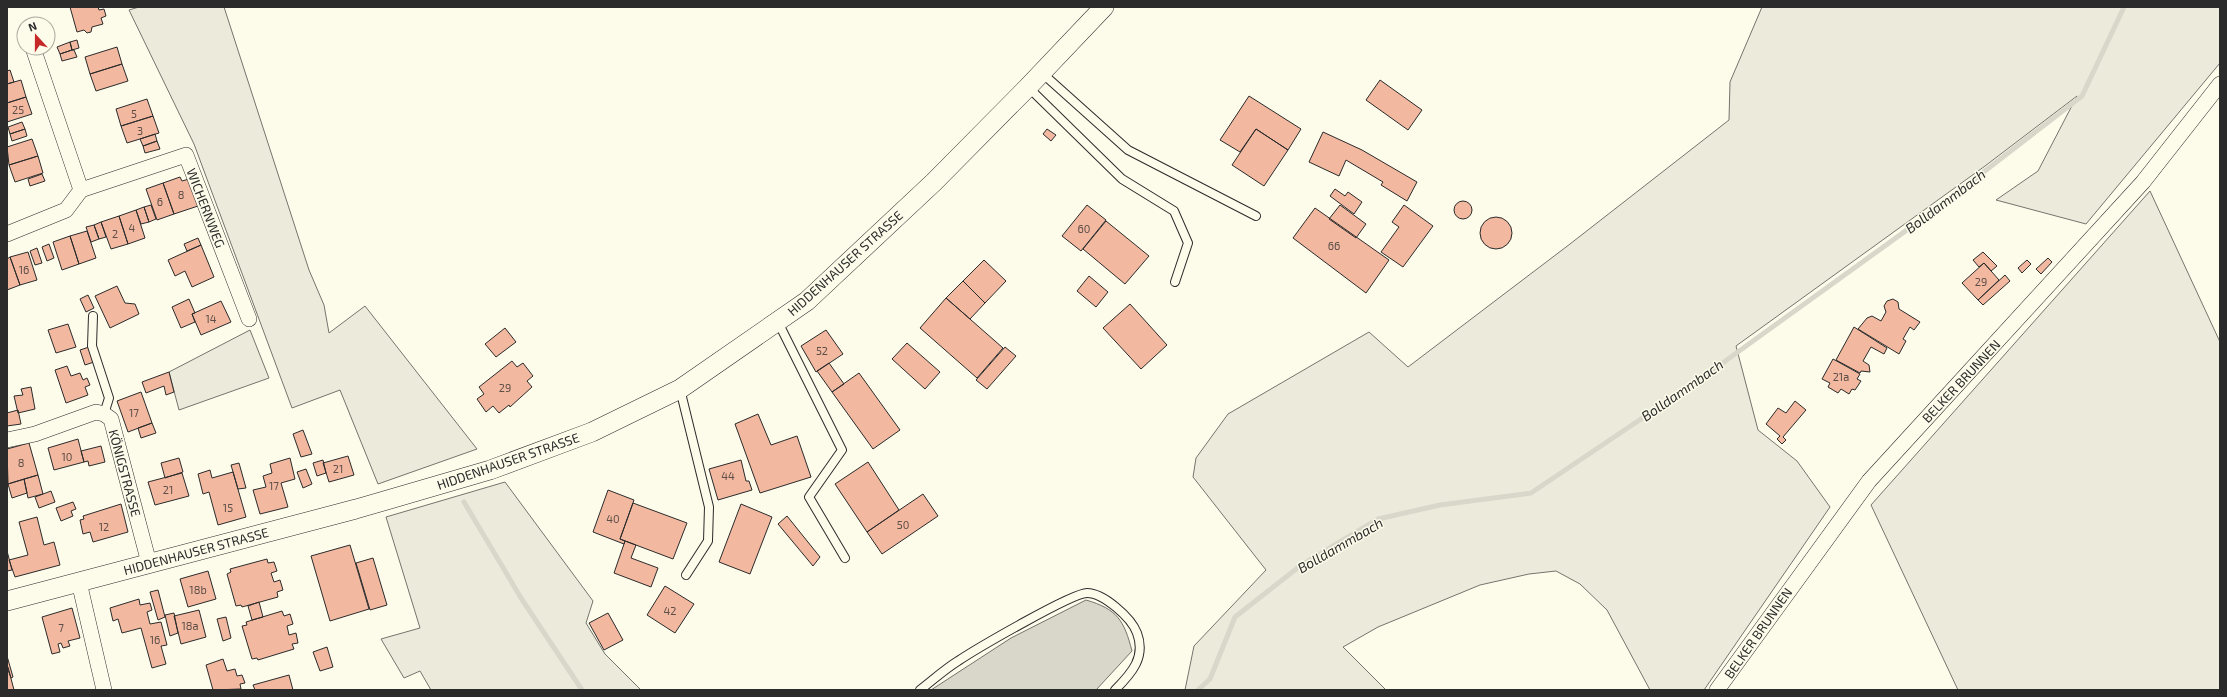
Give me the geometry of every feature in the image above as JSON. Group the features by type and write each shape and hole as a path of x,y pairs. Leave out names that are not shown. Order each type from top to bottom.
{"street":[{"name":"HIDDENHAUSER STRASSE","path":"7,601 356,509 497,468 592,432 680,389 778,322 807,300 934,182 1042,73 1104,7"},
{"path":"7,234 66,210 81,190 36,56"},
{"name":"BELKER BRUNNEN","path":"1717,690 1869,481 2143,182 2220,84"},
{"name":"WICHERNWEG","path":"81,190 186,155 249,319"},
{"name":"KÖNIGSTRASSE","path":"7,440 35,434 96,412 104,414 111,419 149,563"},
{"path":"79,582 104,690"}],"lane":[{"path":"1042,73 1128,150 1256,216"},
{"path":"1028,87 1122,179 1174,211 1188,243 1175,282"},
{"path":"93,316 92,346 109,398 104,414"},
{"path":"778,322 842,450 809,497 845,558"},
{"path":"680,389 709,507 708,541 686,575"},
{"path":"920,690 958,660 1054,607 1085,593 1098,593 1112,604 1136,629 1142,645 1138,661 1115,690"}],"shaded area":[{"path":"139,7 224,7 309,270 324,305 329,333 365,306 477,449 378,484 340,390 292,408 194,144 129,10"},
{"path":"1762,7 2220,7 2220,63 2086,224 1996,200 2038,171 2077,96 1985,166 1736,346 1758,430 1797,461 1830,507 1704,690 1650,690 1607,610 1580,584 1556,571 1529,574 1480,585 1378,627 1343,647 1386,690 1185,690 1194,646 1266,570 1193,477 1196,458 1228,414 1369,332 1408,367 1570,244 1729,120 1730,82"},
{"path":"2150,191 2220,342 2220,690 1958,690 1871,505"},
{"path":"250,330 269,378 179,410 169,372"},
{"path":"505,482 593,601 586,623 605,654 641,690 431,690 420,671 404,678 381,639 420,628 386,517"},
{"path":"1086,600 1105,607 1118,617 1126,631 1132,651 1096,690 931,690 1011,638"}],"building":[{"path":"70,7 98,7 99,10 104,9 106,16 101,18 103,24 92,27 91,32 87,33 84,30 77,32"},
{"path":"77,40 79,48 72,50 70,42"},
{"path":"70,42 72,50 60,54 57,47"},
{"path":"117,47 122,64 90,74 85,57"},
{"path":"74,50 77,57 62,61 60,54"},
{"path":"122,64 128,81 96,91 90,74"},
{"path":"10,70 14,82 7,84 7,71"},
{"path":"21,80 26,97 7,103 7,84"},
{"path":"1380,80 1422,110 1408,130 1366,100"},
{"path":"1249,96 1301,129 1288,150 1256,129 1240,152 1220,140"},
{"path":"26,97 32,114 7,122 7,103"},
{"path":"147,99 153,116 121,126 116,109"},
{"path":"153,116 159,133 127,143 121,126"},
{"path":"22,122 25,129 10,134 8,127"},
{"path":"25,129 27,136 12,141 10,134"},
{"path":"1047,129 1056,135 1051,141 1043,134"},
{"path":"1256,129 1288,150 1264,186 1232,165"},
{"path":"1323,132 1362,150 1417,182 1407,201 1381,185 1383,182 1346,160 1339,176 1309,162"},
{"path":"155,134 157,141 143,146 140,139"},
{"path":"32,139 38,156 9,165 7,147"},
{"path":"157,141 160,149 145,153 143,146"},
{"path":"38,156 43,173 15,182 9,165"},
{"path":"42,174 45,181 30,186 28,179"},
{"path":"180,177 182,181 189,179 198,206 174,214 163,183"},
{"path":"163,183 174,214 157,220 146,189"},
{"path":"1335,189 1345,196 1348,192 1362,202 1354,214 1330,196"},
{"path":"1463,201 1469,204 1472,210 1469,216 1463,219 1457,216 1454,210 1457,204"},
{"path":"151,205 156,219 149,222 144,207"},
{"path":"1087,205 1106,220 1081,251 1062,236"},
{"path":"1340,205 1366,224 1356,238 1329,219"},
{"path":"1404,205 1433,226 1403,267 1381,252 1399,227 1392,222"},
{"path":"144,207 149,222 141,224 136,210"},
{"path":"1315,208 1389,260 1366,293 1293,238"},
{"path":"136,210 145,238 128,244 119,216"},
{"path":"119,216 128,244 111,249 101,222"},
{"path":"1496,217 1505,220 1509,224 1512,233 1509,242 1505,246 1496,249 1487,246 1483,242 1480,233 1483,224 1487,220"},
{"path":"1106,221 1149,256 1125,284 1083,249"},
{"path":"101,222 106,237 99,239 94,225"},
{"path":"94,225 99,239 91,242 86,227"},
{"path":"87,231 96,258 79,264 70,236"},
{"path":"70,236 79,264 62,270 53,242"},
{"path":"198,238 201,245 187,251 184,244"},
{"path":"49,244 54,258 47,261 42,247"},
{"path":"201,245 214,277 192,287 185,271 175,276 168,260"},
{"path":"37,248 42,263 35,265 30,251"},
{"path":"28,252 37,280 20,285 10,257"},
{"path":"1983,252 1997,266 1991,271 1984,263 1979,267 1973,260"},
{"path":"10,257 20,285 7,290 7,259"},
{"path":"2048,258 2052,262 2041,274 2036,269"},
{"path":"984,260 1006,281 985,303 963,281"},
{"path":"2027,260 2031,264 2022,273 2018,268"},
{"path":"1984,263 1999,280 1978,300 1962,283"},
{"path":"2005,275 2010,281 1983,305 1978,300"},
{"path":"1089,276 1108,292 1096,307 1077,291"},
{"path":"963,281 985,303 970,319 946,298"},
{"path":"117,286 125,303 135,304 139,314 110,328 95,296"},
{"path":"88,295 94,308 86,312 80,299"},
{"path":"946,298 1003,348 977,378 920,328"},
{"path":"189,299 195,313 192,314 195,322 181,328 172,307"},
{"path":"1893,299 1898,302 1899,309 1920,322 1914,330 1910,327 1903,339 1906,341 1899,354 1858,329 1867,318 1872,316 1881,321 1886,312 1884,306 1887,301"},
{"path":"221,301 231,322 201,335 192,314"},
{"path":"1130,304 1167,345 1141,369 1103,328"},
{"path":"68,324 76,347 56,353 48,330"},
{"path":"1854,327 1887,348 1884,354 1871,347 1863,361 1869,365 1870,372 1861,371 1860,373 1836,360"},
{"path":"505,328 516,342 496,357 485,344"},
{"path":"826,330 843,354 816,372 801,346"},
{"path":"907,343 940,372 925,389 892,359"},
{"path":"89,347 94,362 85,365 80,350"},
{"path":"1005,347 1016,356 987,389 976,380"},
{"path":"1833,359 1860,374 1857,379 1861,381 1855,390 1852,389 1849,394 1841,389 1838,393 1828,387 1830,383 1822,379"},
{"path":"512,361 517,367 523,363 533,376 527,381 532,387 510,407 509,405 499,413 493,406 486,412 477,399 484,394 479,387"},
{"path":"829,363 844,384 832,392 817,371"},
{"path":"67,366 71,376 80,373 83,380 87,378 90,385 85,387 88,395 66,403 55,370"},
{"path":"169,372 174,392 166,395 164,386 146,393 142,382"},
{"path":"859,373 900,430 873,449 832,392"},
{"path":"31,387 35,409 18,413 14,396 23,395 21,389"},
{"path":"141,392 152,423 128,432 117,401"},
{"path":"1795,401 1806,410 1783,437 1786,440 1782,444 1777,439 1780,436 1766,424 1778,408 1786,413"},
{"path":"18,410 21,424 7,426 7,413"},
{"path":"758,414 771,445 797,436 811,477 760,493 735,424"},
{"path":"152,423 156,433 141,438 138,428"},
{"path":"303,430 312,454 301,457 293,434"},
{"path":"78,439 84,462 54,470 48,448"},
{"path":"29,443 38,475 8,484 7,449"},
{"path":"101,446 105,462 89,466 88,461 84,462 81,451"},
{"path":"348,456 354,475 329,482 323,463"},
{"path":"179,458 183,472 165,478 161,463"},
{"path":"290,458 295,479 281,483 288,507 260,514 253,490 266,487 263,476 272,473 270,464"},
{"path":"323,460 326,473 317,476 313,463"},
{"path":"741,460 746,481 749,481 752,490 718,500 709,469"},
{"path":"868,462 899,510 867,532 835,484"},
{"path":"239,463 246,488 238,489 231,465"},
{"path":"306,469 312,484 303,488 297,472"},
{"path":"210,470 212,478 233,472 246,517 218,525 209,492 203,494 198,474"},
{"path":"182,473 189,496 155,505 148,482"},
{"path":"38,475 43,494 28,498 24,479"},
{"path":"24,479 27,493 12,498 8,484"},
{"path":"608,490 634,500 620,539 625,541 624,544 593,532"},
{"path":"51,491 55,502 39,508 35,497"},
{"path":"923,494 938,516 882,554 867,532"},
{"path":"73,502 76,509 71,511 73,516 61,521 56,508"},
{"path":"633,503 687,523 673,559 620,539"},
{"path":"121,504 128,532 93,542 90,532 83,534 80,520 84,519 83,516"},
{"path":"741,504 772,517 750,574 719,562"},
{"path":"787,516 820,557 813,566 778,524"},
{"path":"37,517 44,545 54,542 60,565 15,577 9,560 28,555 19,522"},
{"path":"625,541 636,545 631,558 658,568 651,587 614,573"},
{"path":"350,545 369,609 330,621 311,556"},
{"path":"7,551 12,570 7,571"},
{"path":"373,558 387,605 370,610 356,563"},
{"path":"267,559 268,563 274,562 277,571 271,573 274,582 280,580 283,590 277,592 278,597 242,607 241,605 236,606 227,574 231,572 230,569"},
{"path":"208,571 216,599 188,607 180,579"},
{"path":"665,586 694,604 675,633 647,615"},
{"path":"158,590 165,617 158,620 150,592"},
{"path":"139,599 140,605 150,603 152,610 147,612 150,624 161,622 167,645 161,646 166,664 152,668 141,628 122,633 118,619 113,621 110,608"},
{"path":"259,602 263,617 252,620 248,606"},
{"path":"72,608 80,638 68,641 70,646 63,648 61,643 58,644 60,652 52,654 42,617"},
{"path":"199,610 206,637 181,644 174,616"},
{"path":"282,611 284,616 290,614 293,624 287,626 289,635 296,633 298,643 292,644 294,649 258,660 257,658 252,659 242,626 247,625 246,622"},
{"path":"174,613 178,633 170,636 165,615"},
{"path":"608,613 623,640 604,650 589,623"},
{"path":"226,617 231,638 223,641 217,619"},
{"path":"327,647 333,667 320,671 313,652"},
{"path":"7,656 13,677 11,678 7,667"},
{"path":"223,659 227,671 235,669 237,676 242,675 245,683 240,684 241,689 213,690 206,665"},
{"path":"8,667 14,690 7,690"},
{"path":"289,675 293,690 255,690 253,685"}],"waterway":[{"name":"Bolldammbach","path":"1198,690 1210,679 1235,617 1300,566 1378,519 1440,505 1531,493 1699,380 1929,214 2082,96 2124,7"},
{"path":"464,502 521,598 582,690"}]}
